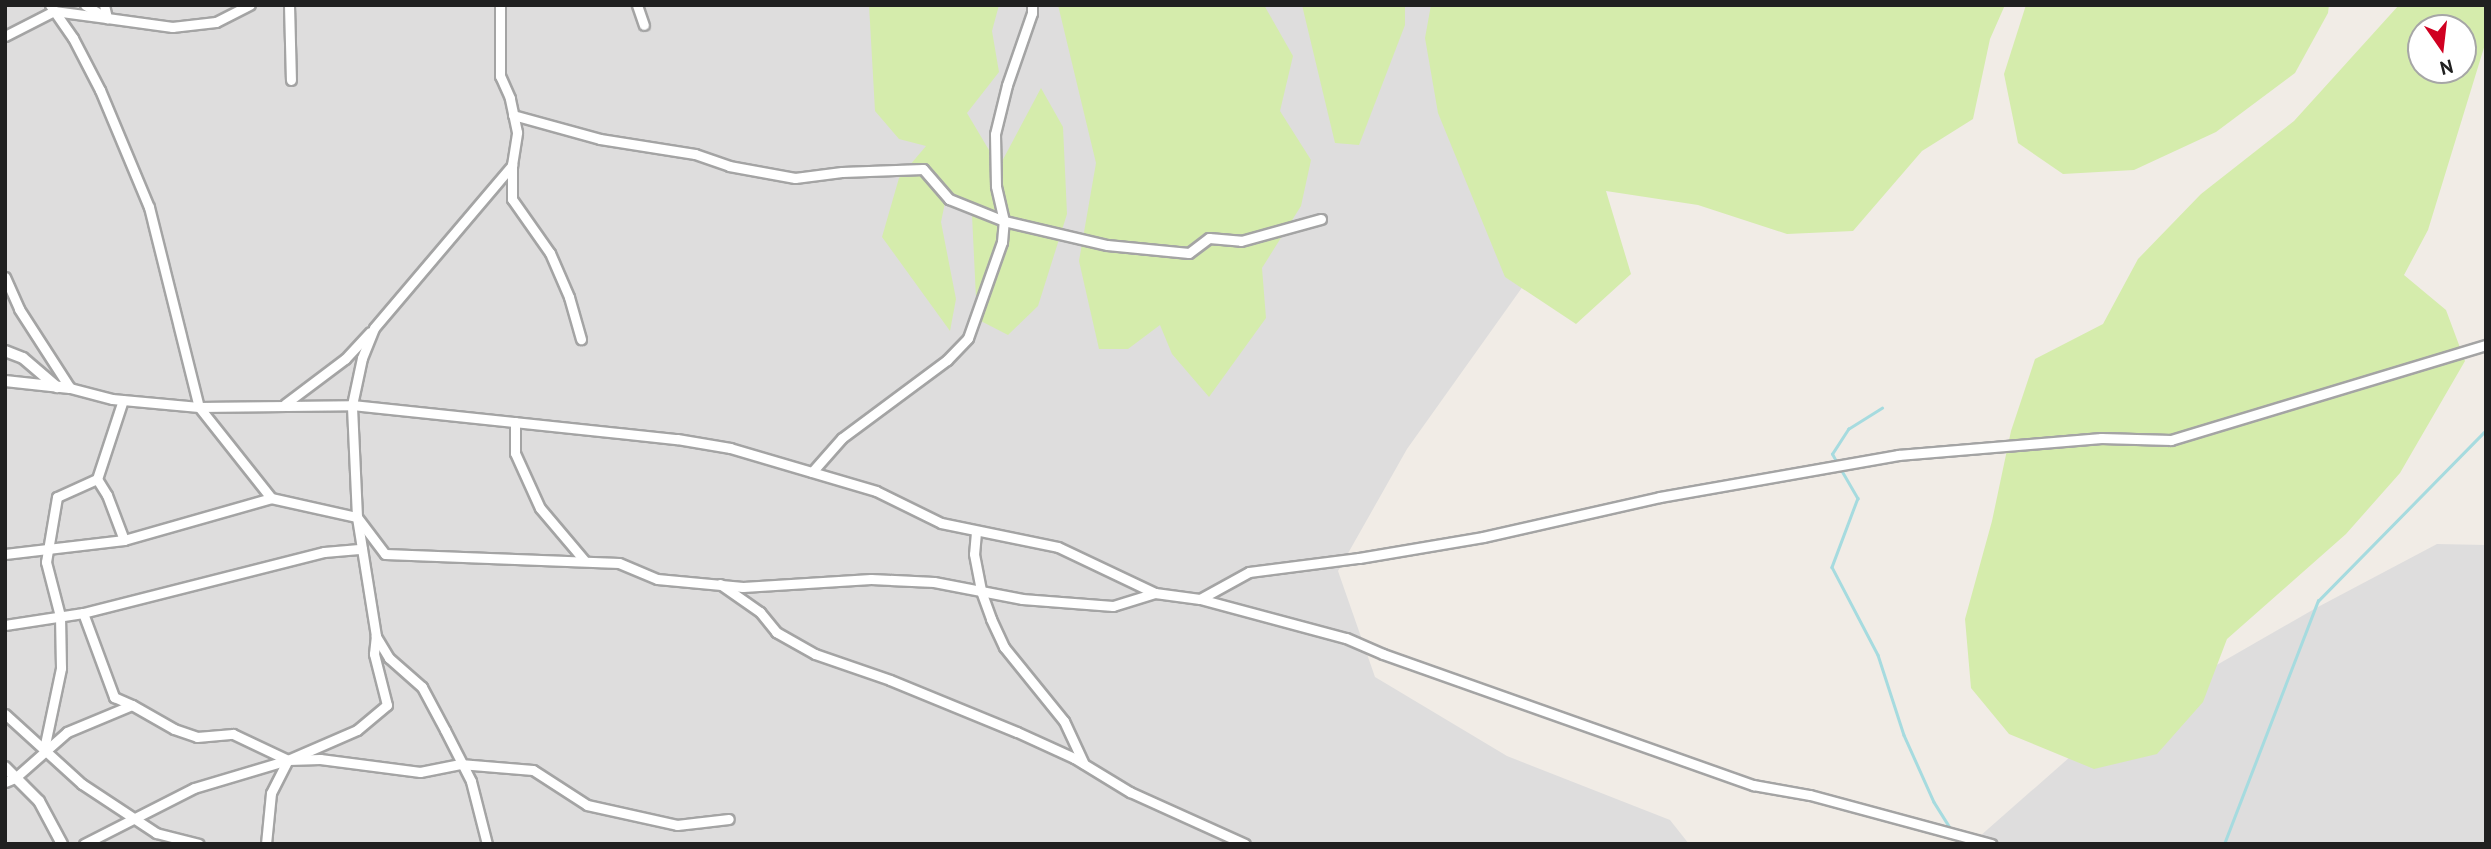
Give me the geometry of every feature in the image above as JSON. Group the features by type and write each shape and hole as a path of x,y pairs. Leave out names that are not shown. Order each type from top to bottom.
{"street":[{"path":"85,5 107,18"},
{"path":"104,5 107,18"},
{"path":"5,36 52,8 172,27 216,22 250,5"},
{"path":"289,5 291,79"},
{"path":"636,5 645,25"},
{"path":"812,471 842,438 947,360 968,338 1002,242 1004,221 996,186 995,134 1007,85 1032,13 1032,5"},
{"path":"498,7 500,76 517,132 512,165 512,199 550,253 569,297 580,339"},
{"path":"52,8 73,37 100,90 149,207 199,407 271,498"},
{"path":"513,115 600,139 682,151 729,166 795,178 842,172 923,169 949,199 1004,221 1107,246 1189,253 1209,238 1241,241 1321,219"},
{"path":"285,404 345,359 512,165"},
{"path":"5,277 19,309 70,388"},
{"path":"84,844 194,788 288,760 357,730 387,705 374,654 376,636 356,517 352,405 362,358 374,328"},
{"path":"1200,599 1249,572 1483,537 1660,497 1898,455 2101,438 2171,440 2486,345"},
{"path":"5,351 23,358 57,387"},
{"path":"5,381 70,388 123,400 199,407 352,405 730,447 876,491 941,523 1058,547 1155,593 1200,599 1346,638 1383,654 1753,785 1831,800 1992,844"},
{"path":"44,749 60,678 60,616 46,562 57,497 97,479 123,400"},
{"path":"515,422 515,453 540,508 584,560"},
{"path":"97,479 107,495 124,540"},
{"path":"5,554 124,540 271,498 356,517 385,554 619,563 657,579 743,587 871,579 934,582 1021,599 1113,606 1155,593"},
{"path":"976,532 974,554 981,591 1004,647 1064,721 1084,764"},
{"path":"5,625 83,613 324,552 362,549"},
{"path":"720,584 760,612 775,632 815,654 890,680 1017,732 1084,764 1130,792 1245,844"},
{"path":"83,613 114,698 174,729 197,737 233,734 288,760 320,759 420,772 460,764 533,770 587,805 677,825 729,819"},
{"path":"376,636 389,658 422,687 471,781 487,844"},
{"path":"10,780 67,732 132,705"},
{"path":"5,714 82,784 156,833 199,844"},
{"path":"266,844 271,793 288,760"},
{"path":"5,767 10,780 39,800 62,844"}],"shaded area":[{"path":"5,5 1608,5 1548,251 1407,449 1338,571 1375,677 1507,756 1670,820 1689,844 5,844"},
{"path":"2437,544 2486,545 2486,844 1971,844 2095,735 2316,608"}],"green space":[{"path":"869,5 999,5 992,31 999,72 967,113 999,167 1041,88 1063,127 1067,214 1038,306 1008,335 977,319 972,215 947,193 941,222 956,299 950,331 882,237 899,178 926,146 899,139 875,111"},
{"path":"1058,5 1264,5 1293,56 1280,111 1311,160 1301,206 1262,268 1266,318 1209,397 1172,354 1160,325 1128,349 1099,349 1079,261 1096,163"},
{"path":"1302,5 1405,5 1405,25 1359,145 1335,143"},
{"path":"1431,5 2005,5 1990,39 1973,119 1922,151 1853,231 1787,234 1698,205 1606,191 1631,274 1576,324 1505,277 1438,113 1425,38"},
{"path":"2026,5 2329,5 2328,13 2295,73 2216,132 2134,170 2063,174 2018,143 2004,74"},
{"path":"2399,5 2486,5 2486,41 2477,70 2477,14 2407,14 2407,84 2473,84 2428,230 2404,275 2446,310 2465,361 2400,473 2346,534 2227,639 2203,702 2157,754 2094,769 2009,734 1971,688 1965,619 1992,521 2011,431 2035,359 2103,324 2138,259 2201,194 2294,121"}],"waterway":[{"path":"1837,463 1832,454 1848,429 1882,408"},
{"path":"2224,844 2318,601 2486,430"},
{"path":"1841,469 1858,498 1832,567 1878,655 1904,735 1934,802 1952,831"},
{"path":"1956,837 1960,844"}]}
